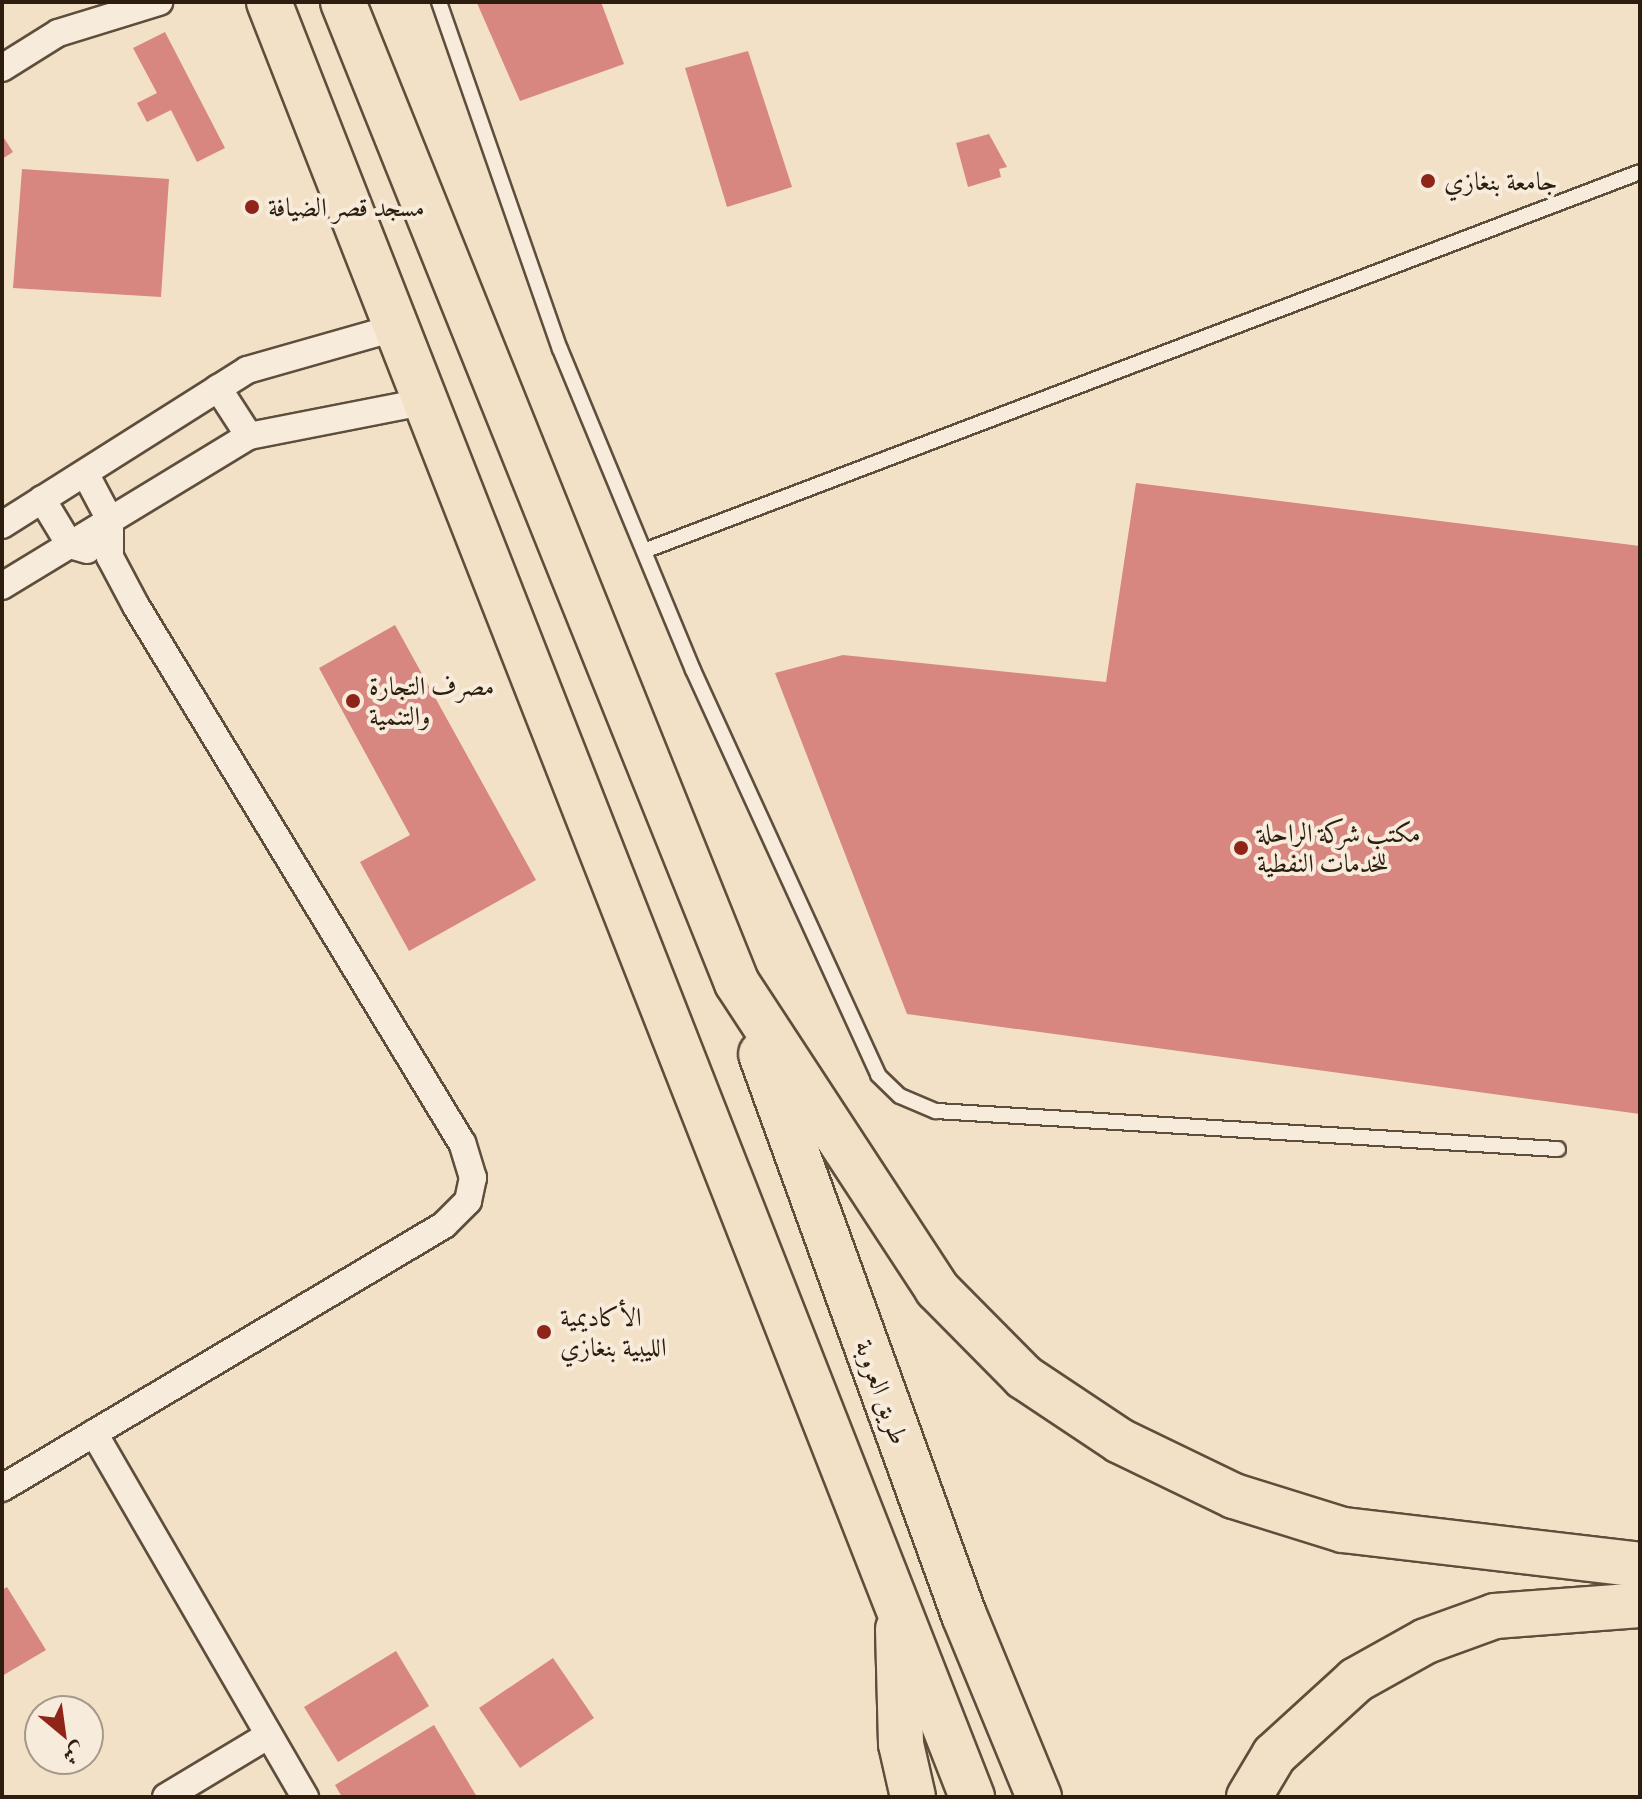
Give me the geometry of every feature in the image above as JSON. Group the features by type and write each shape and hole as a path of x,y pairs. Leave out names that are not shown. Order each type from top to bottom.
{"highway":[{"path":"269,2 398,327 423,402 897,1595 972,1797"},
{"path":"343,2 737,983 937,1289 1024,1377 1120,1441 1234,1496 1343,1530 1640,1565"},
{"name":"طريق العروبة","path":"737,983 953,1586 1039,1797"},
{"path":"897,1595 901,1744 913,1797"},
{"path":"1249,1797 1274,1755 1356,1680 1426,1641 1495,1616 1640,1605"}],"street":[{"path":"2,68 58,33 159,2"},
{"path":"2,525 247,370 398,327"},
{"path":"218,388 249,436"},
{"path":"2,586 249,436 423,402"},
{"path":"2,1488 444,1225 468,1201 473,1178 462,1143 110,557 110,520 85,473"},
{"path":"42,499 70,545 110,557"},
{"path":"94,1433 305,1797"},
{"path":"166,1797 269,1735"}],"lane":[{"path":"439,2 560,349 644,551 878,1075 900,1096 936,1111 1558,1149"},
{"path":"644,551 1640,172"}],"building":[{"path":"601,2 624,64 520,101 477,3"},
{"path":"165,32 225,148 197,162 171,110 147,122 137,103 157,93 133,48"},
{"path":"748,51 792,187 727,207 685,68"},
{"path":"989,134 1007,167 999,169 1001,177 968,187 956,143"},
{"path":"2,135 13,152 2,159"},
{"path":"22,169 169,179 161,297 13,288"},
{"name":"مكتب شركة الراحلة للخدمات النفطية","path":"1136,483 1640,546 1640,1114 907,1014 775,673 843,655 1106,682"},
{"path":"395,625 536,880 409,951 360,862 410,835 319,668"},
{"path":"7,1587 46,1650 2,1676 2,1590"},
{"path":"396,1651 429,1706 338,1762 304,1707"},
{"path":"553,1658 594,1718 520,1768 479,1708"},
{"path":"434,1725 477,1797 342,1797 335,1785"}],"place":[{"name":"جامعة بنغازي","path":"1428,181"},
{"name":"مسجد قصر الضيافة","path":"252,207"},
{"name":"مصرف التجارة والتنمية","path":"353,701"},
{"name":"مكتب شركة الراحلة للخدمات النفطية","path":"1241,848"},
{"name":"الأكاديمية الليبية بنغازي","path":"544,1332"}]}
